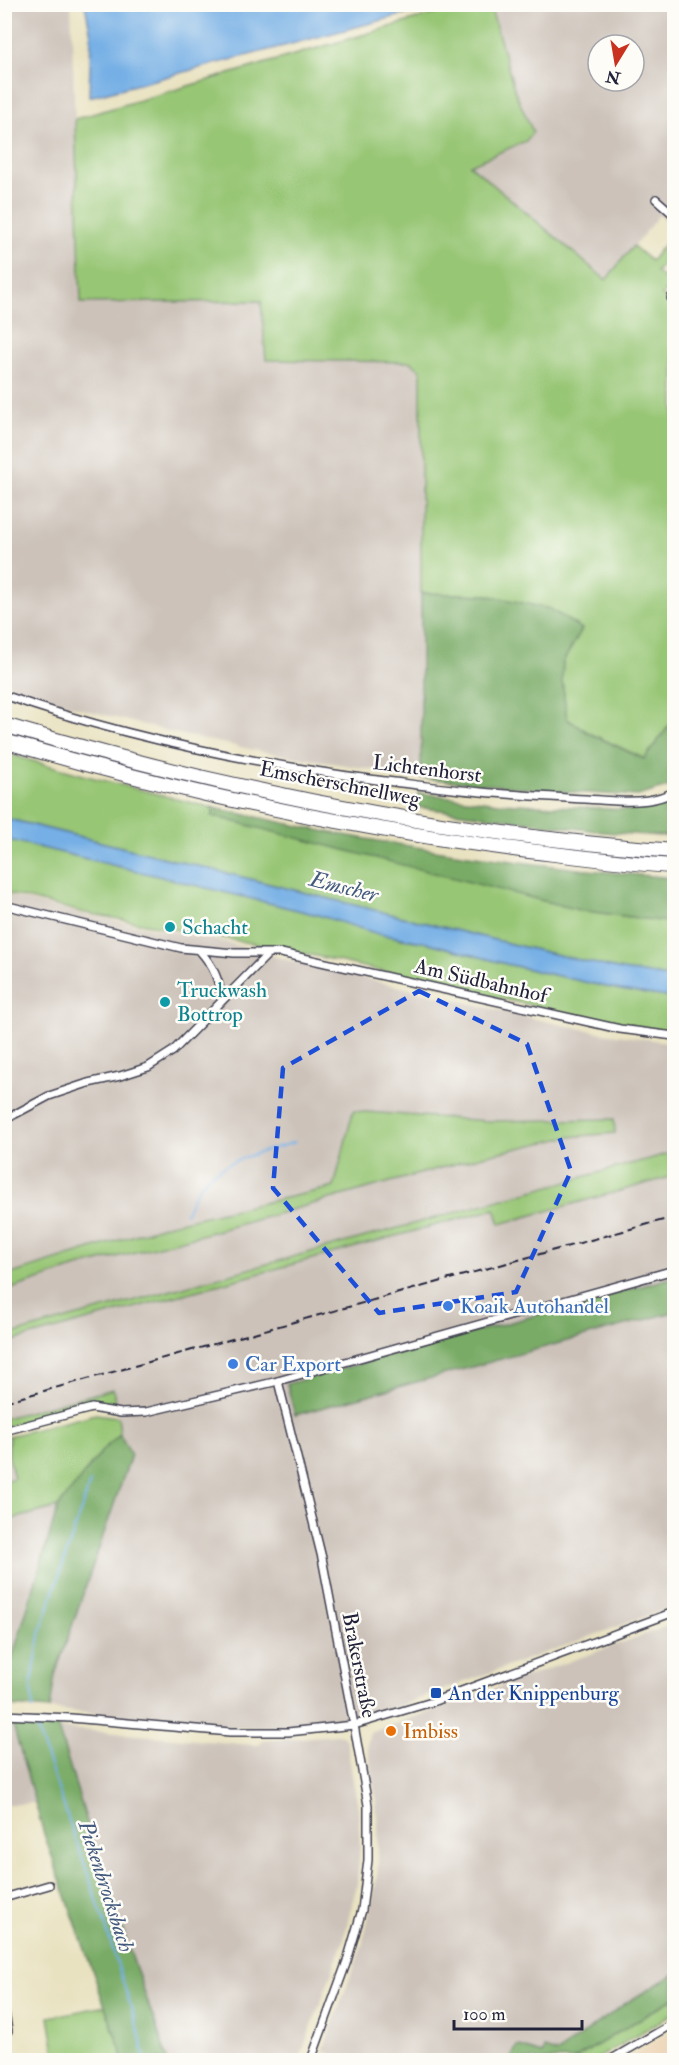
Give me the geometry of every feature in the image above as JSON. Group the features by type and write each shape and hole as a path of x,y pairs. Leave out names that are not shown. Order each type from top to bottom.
{"highway":[{"name":"Emscherschnellweg","path":"4,725 191,776 341,807 493,831 675,851"},
{"name":"Emscherschnellweg","path":"4,741 61,758 241,802 393,832 558,854 675,866"}],"street":[{"path":"656,199 675,215"},
{"name":"Lichtenhorst","path":"4,695 122,731 266,763 347,776 480,792 636,802 658,799 675,792"},
{"name":"Am Südbahnhof","path":"4,905 126,936 200,951 281,953 620,1029 675,1036"},
{"path":"200,951 211,964 219,979 222,1000"},
{"path":"4,1120 49,1096 148,1067 173,1051 268,954"},
{"path":"4,1431 92,1408 121,1413 146,1412 279,1381 675,1270"},
{"name":"Brakerstraße","path":"279,1381 322,1558 368,1805 368,1860 362,1910 347,1961 311,2061"},
{"path":"4,1715 71,1718 230,1732 288,1732 354,1725 432,1702 675,1612"},
{"path":"4,1898 49,1885"},
{"path":"4,2006 8,2031 4,2036"},
{"path":"610,2061 675,2023"}],"highlighted area":[{"path":"419,991 527,1044 571,1171 516,1292 379,1313 273,1188 283,1068"}],"shaded area":[{"path":"5,5 71,5 81,303 262,301 266,360 411,362 421,371 420,765 412,776 259,751 183,735 85,710 5,683"},
{"path":"490,5 674,5 674,211 665,220 659,215 607,280 469,165 525,141 533,132 515,92"},
{"path":"5,895 85,915 225,942 295,962 557,1024 674,1043 674,1606 368,1717 287,1728 230,1728 50,1709 55,1675 131,1455 120,1434 113,1389 5,1418 5,1291 74,1268 216,1231 483,1156 568,1137 615,1132 614,1119 488,1121 334,1187 170,1224 5,1276"},
{"path":"9,1436 9,1457 14,1478 5,1481 5,1438"},
{"path":"58,1507 10,1665 7,1706 5,1706 5,1521"},
{"path":"674,1624 674,1974 626,2003 557,2053 542,2054 518,2046 510,2060 347,2060 323,2051 362,1945 378,1870 378,1825 367,1744 370,1733"},
{"path":"5,1722 12,1722 35,1803 5,1805"},
{"path":"58,1728 258,1745 263,1741 336,1735 346,1740 358,1808 360,1846 357,1884 343,1942 299,2060 168,2060 105,1880"},
{"path":"674,2030 674,2060 622,2060 638,2051"}],"green space":[{"path":"465,5 490,5 515,92 533,132 526,141 470,165 606,280 633,246 651,261 674,232 674,251 656,272 671,284 662,295 674,306 674,719 645,759 589,733 567,719 562,680 563,662 582,629 550,609 486,595 421,593 421,371 411,362 266,360 261,301 81,303 75,119"},
{"path":"421,593 486,595 550,609 582,629 563,662 562,680 567,719 589,733 644,759 674,719 674,785 638,796 567,792 421,778"},
{"path":"4,753 213,808 212,815 579,910 674,923 674,978 622,970 511,944 5,818"},
{"path":"418,793 499,803 633,810 674,798 674,837 603,832 417,807"},
{"path":"213,808 338,834 422,848 548,865 674,878 674,923 579,910 212,816"},
{"path":"5,839 318,915 401,939 429,943 506,964 620,990 674,998 674,1032 629,1028 294,951 85,913 5,893"},
{"path":"353,1111 488,1121 614,1119 615,1133 568,1137 483,1156 216,1231 74,1268 5,1291 5,1276 170,1224 334,1187"},
{"path":"674,1152 674,1176 500,1224 495,1209 5,1343 5,1336"},
{"path":"674,1277 674,1312 295,1415 287,1384"},
{"path":"113,1389 116,1407 90,1403 5,1427 5,1418"},
{"path":"96,1414 118,1417 120,1434 102,1451 58,1507 5,1521 5,1481 14,1478 9,1457 9,1436"},
{"path":"120,1434 131,1455 55,1675 50,1709 7,1706 10,1665 58,1507 102,1451"},
{"path":"12,1722 57,1725 105,1880 168,2060 124,2060 44,1834"},
{"path":"674,1974 674,1998 573,2060 510,2060 517,2046 542,2054 544,2049 557,2053 626,2003"},
{"path":"674,1998 674,2013 595,2060 573,2060"},
{"path":"105,2006 124,2060 45,2060 44,2053 55,2052 49,2017"}],"water":[{"path":"85,4 440,5 89,97 91,35"},
{"path":"4,818 511,944 622,970 674,978 674,998 620,990 506,964 429,943 378,934 318,915 5,839"}],"waterway":[{"path":"186,1213 199,1187 224,1166 247,1156 295,1142"},
{"name":"Piekenbrocksbach","path":"33,1709 31,1686 41,1630 90,1483"},
{"name":"Piekenbrocksbach","path":"35,1723 102,1915 140,2036 145,2060"}],"railway":[{"path":"4,1402 674,1217"}],"place":[{"name":"Schacht","path":"170,927"},
{"name":"Truckwash Bottrop","path":"165,1002"},
{"name":"Koaik Autohandel","path":"448,1306"},
{"name":"Car Export","path":"233,1364"},
{"name":"An der Knippenburg","path":"436,1693"},
{"name":"Imbiss","path":"391,1731"}],"water label":[{"name":"Emscher","path":"344,887"}]}
